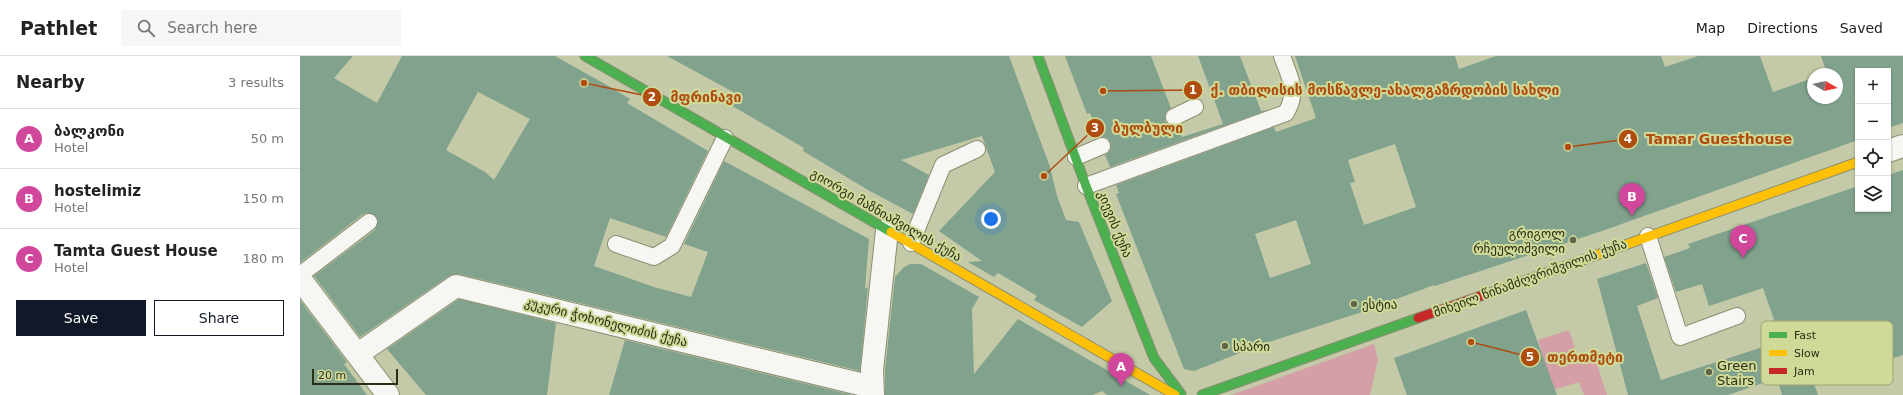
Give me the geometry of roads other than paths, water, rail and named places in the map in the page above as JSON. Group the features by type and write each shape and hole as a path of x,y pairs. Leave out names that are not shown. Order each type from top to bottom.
{"street":[{"name":"გიორგი მაზნიაშვილის ქუჩა","path":"585,56 725,138 1175,395"},
{"name":"კიევის ქუჩა","path":"1038,56 1086,186 1154,358 1181,395"},
{"path":"1891,150 1903,146"},
{"name":"მიხეილ წინამძღვრიშვილის ქუჩა","path":"1202,395 1855,163"},
{"path":"872,391 872,370 887,230"},
{"path":"300,279 388,395"},
{"name":"კუკური ჭოხონელიძის ქუჩა","path":"358,354 456,286 872,391"}],"lane":[{"path":"1086,186 1286,113 1293,102 1294,91 1282,56"},
{"path":"1174,117 1195,107"},
{"path":"616,244 654,257 672,246 725,138"},
{"path":"1076,157 1102,146"},
{"path":"911,243 943,165 977,149"},
{"path":"300,275 369,222"},
{"path":"1648,236 1680,337 1737,316"}],"place":[{"name":"მფრინავი","path":"584,83"},
{"name":"ქ. თბილისის მოსწავლე-ახალგაზრდობის სახლი","path":"1103,91"},
{"name":"Tamar Guesthouse","path":"1568,147"},
{"name":"ბულბული","path":"1044,176"},
{"name":"hostelimiz","path":"1632,216"},
{"name":"გრიგოლ რჩეულიშვილი","path":"1573,240"},
{"name":"Tamta Guest House","path":"1743,258"},
{"name":"ესტია","path":"1354,304"},
{"name":"თერთმეტი","path":"1471,342"},
{"name":"სპარი","path":"1225,346"},
{"name":"Green Stairs","path":"1709,372"},
{"name":"ბალკონი","path":"1121,386"}]}
